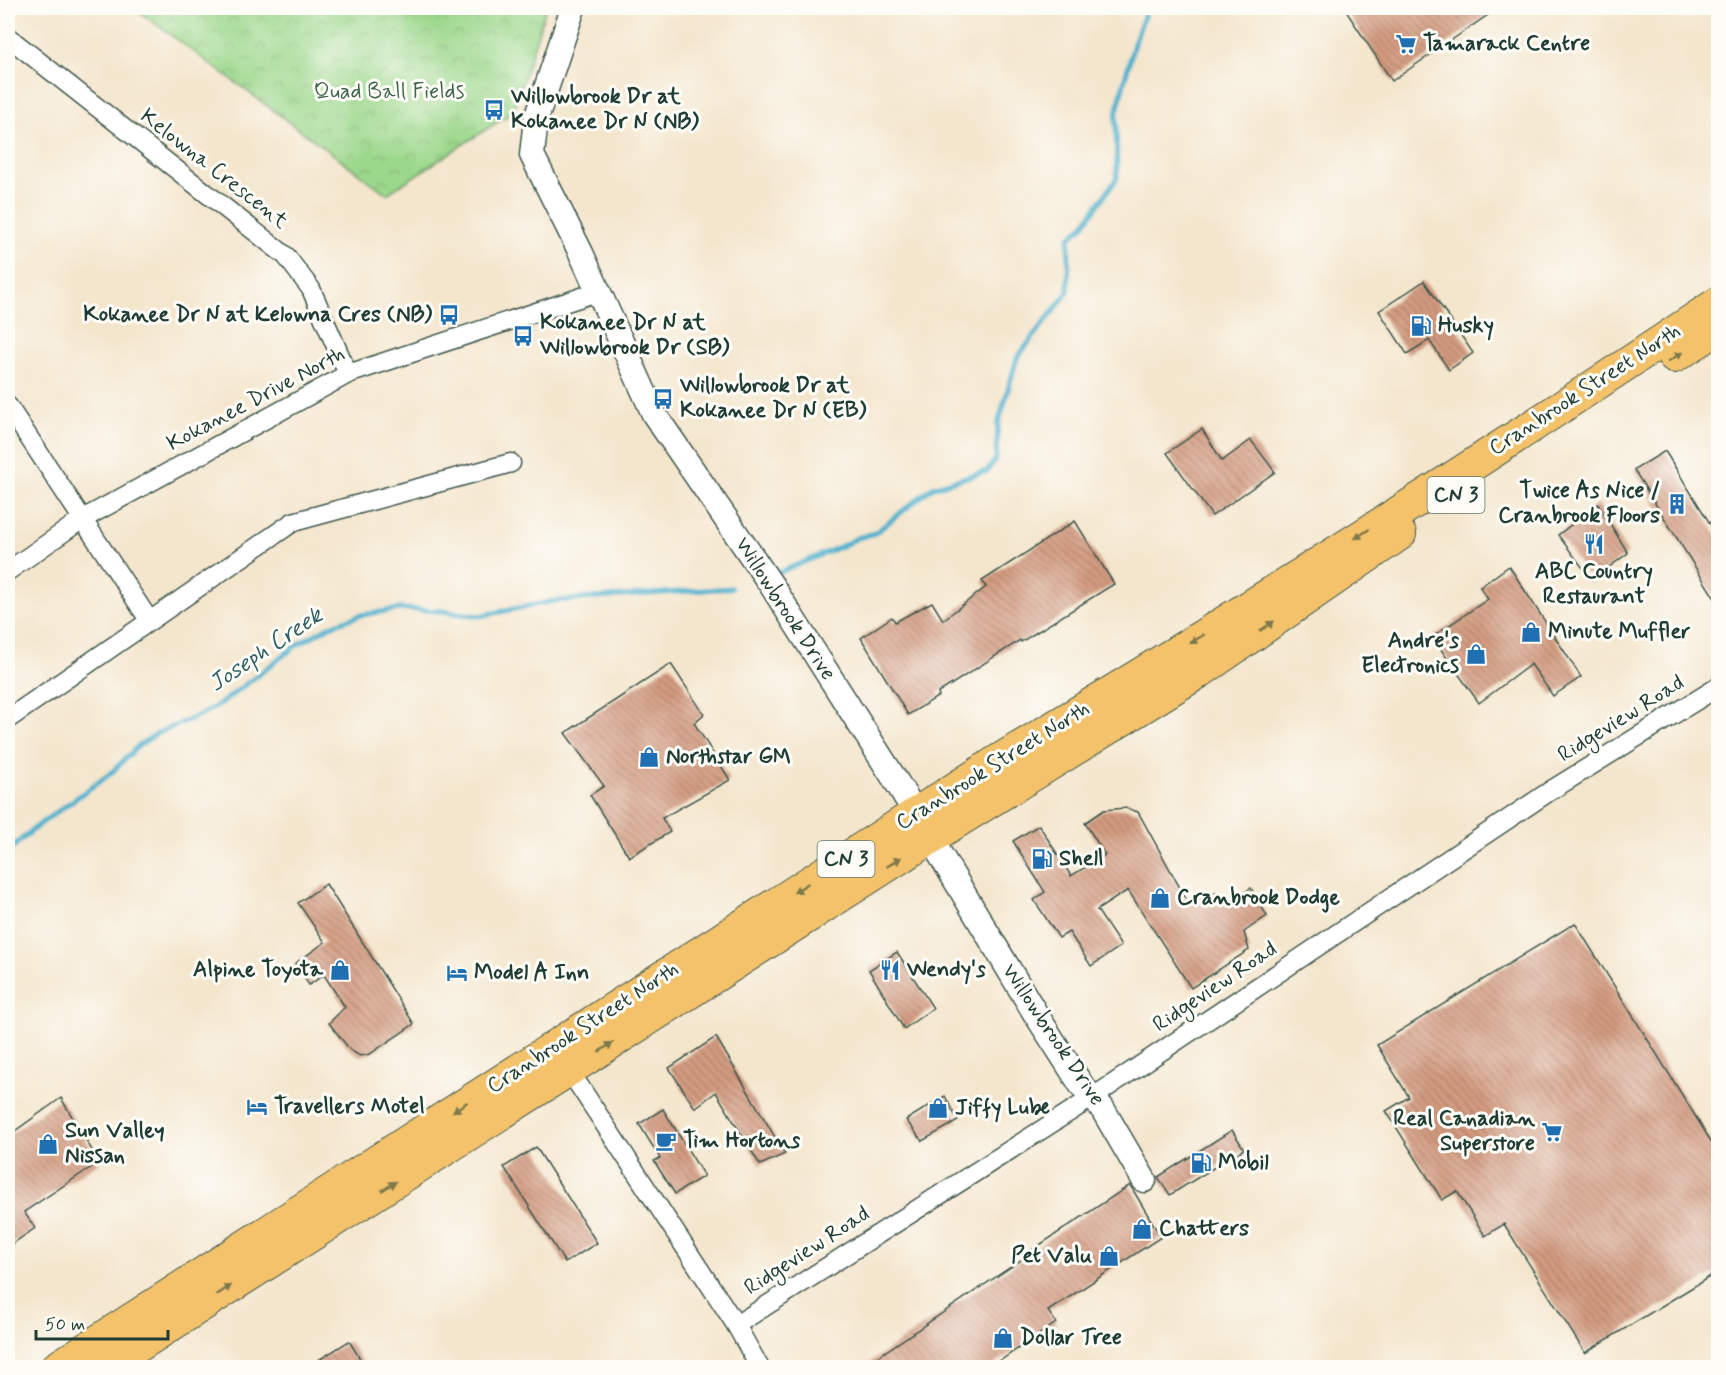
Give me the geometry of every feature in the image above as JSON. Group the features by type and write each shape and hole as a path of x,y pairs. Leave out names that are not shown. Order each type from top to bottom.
{"highway":[{"name":"Cranbrook Street North","path":"922,826 996,762 1126,684 1719,303"},
{"name":"Cranbrook Street North","path":"104,1368 561,1059 922,826 1201,671 1452,497 1719,329"},
{"name":"Cranbrook Street North","path":"56,1368 561,1059"}],"street":[{"name":"Willowbrook Drive","path":"573,8 536,119 532,155 581,253 654,414 771,586 922,826 1035,1013 1082,1086 1101,1108 1144,1180"},
{"name":"Kelowna Crescent","path":"8,37 286,256 311,289 348,374"},
{"name":"Kokanee Drive North","path":"8,571 81,520 348,374 597,292"},
{"path":"8,406 149,620"},
{"path":"8,719 293,522 511,463"},
{"name":"Ridgeview Road","path":"736,1325 1093,1097 1550,791 1719,687"},
{"name":"Ridgeview Road","path":"561,1059 736,1325 760,1368"}],"green space":[{"name":"Quad Ball Fields","path":"134,8 546,8 513,112 387,194"}],"building":[{"name":"Tamarack Centre","path":"1344,8 1498,8 1392,81"},
{"name":"Husky","path":"1424,281 1473,353 1449,370 1429,340 1407,354 1379,311"},
{"path":"1202,429 1222,461 1251,440 1275,472 1212,516 1167,453"},
{"name":"Twice As Nice / Cranbrook Floors","path":"1665,451 1719,538 1719,605 1634,470"},
{"name":"ABC Country Restaurant","path":"1598,504 1628,553 1592,580 1558,535"},
{"path":"1075,521 1114,584 1021,642 1020,640 908,715 861,638 892,617 895,622 932,602 943,620 986,587 982,581"},
{"path":"1509,566 1581,677 1553,696 1531,664 1479,703 1432,637 1488,599 1480,587"},
{"name":"Northstar GM","path":"671,664 704,714 694,723 730,780 662,818 670,832 629,857 590,795 604,786 565,733"},
{"name":"Cranbrook Dodge","path":"1125,808 1138,812 1189,904 1216,893 1225,906 1251,888 1267,916 1244,932 1249,950 1191,988 1128,890 1097,910 1121,946 1091,966 1069,932 1059,938 1034,900 1045,892 1013,841 1039,825 1071,876 1105,855 1085,823 1104,810"},
{"name":"Alpine Toyota","path":"326,884 414,1024 370,1054 360,1056 350,1050 329,1023 345,1007 324,975 309,985 295,964 325,942 298,903"},
{"name":"Real Canadian Superstore","path":"1575,923 1719,1154 1719,1271 1585,1353 1504,1224 1485,1236 1457,1191 1442,1200 1386,1111 1409,1097 1377,1045"},
{"path":"897,952 933,1008 904,1029 869,970"},
{"path":"716,1037 785,1154 760,1165 716,1092 695,1108 669,1068"},
{"name":"Jiffy Lube","path":"945,1096 958,1121 922,1141 906,1120"},
{"name":"Sun Valley Nissan","path":"61,1098 99,1162 24,1212 35,1228 8,1247 8,1136"},
{"name":"Tim Hortons","path":"663,1109 704,1176 675,1194 654,1161 660,1158 639,1124"},
{"name":"Mobil","path":"1232,1130 1244,1149 1170,1195 1158,1177"},
{"path":"536,1147 597,1243 565,1263 504,1167"},
{"path":"1130,1185 1161,1237 1048,1311 1056,1323 989,1368 861,1368 1030,1254 1029,1252"},
{"path":"349,1341 366,1368 306,1368"}],"waterway":[{"name":"Joseph Creek","path":"773,575 857,538 875,533 933,487 987,471 996,459 998,425 1017,358 1068,292 1069,238 1083,226 1117,178 1116,115 1134,43 1147,8"},
{"name":"Joseph Creek","path":"8,851 36,827 111,773 138,746 156,734 220,704 297,645 330,626 361,615 400,609 479,616 554,601 731,588"}],"place":[{"name":"Tamarack Centre","path":"1406,44"},
{"name":"Willowbrook Dr at Kokanee Dr N (NB)","path":"494,110"},
{"name":"Kokanee Dr N at Kelowna Cres (NB)","path":"449,315"},
{"name":"Husky","path":"1421,326"},
{"name":"Kokanee Dr N at Willowbrook Dr (SB)","path":"523,336"},
{"name":"Willowbrook Dr at Kokanee Dr N (EB)","path":"663,399"},
{"name":"Twice As Nice / Cranbrook Floors","path":"1677,504"},
{"name":"ABC Country Restaurant","path":"1594,544"},
{"name":"Minute Muffler","path":"1531,632"},
{"name":"Andre's Electronics","path":"1476,654"},
{"name":"Northstar GM","path":"649,757"},
{"name":"Shell","path":"1042,859"},
{"name":"Cranbrook Dodge","path":"1160,898"},
{"name":"Alpine Toyota","path":"340,970"},
{"name":"Wendy's","path":"890,970"},
{"name":"Model A Inn","path":"457,973"},
{"name":"Travellers Motel","path":"257,1107"},
{"name":"Jiffy Lube","path":"938,1108"},
{"name":"Real Canadian Superstore","path":"1552,1132"},
{"name":"Tim Hortons","path":"666,1141"},
{"name":"Sun Valley Nissan","path":"48,1144"},
{"name":"Mobil","path":"1201,1163"},
{"name":"Chatters","path":"1142,1229"},
{"name":"Pet Valu","path":"1109,1256"},
{"name":"Dollar Tree","path":"1003,1338"}]}
